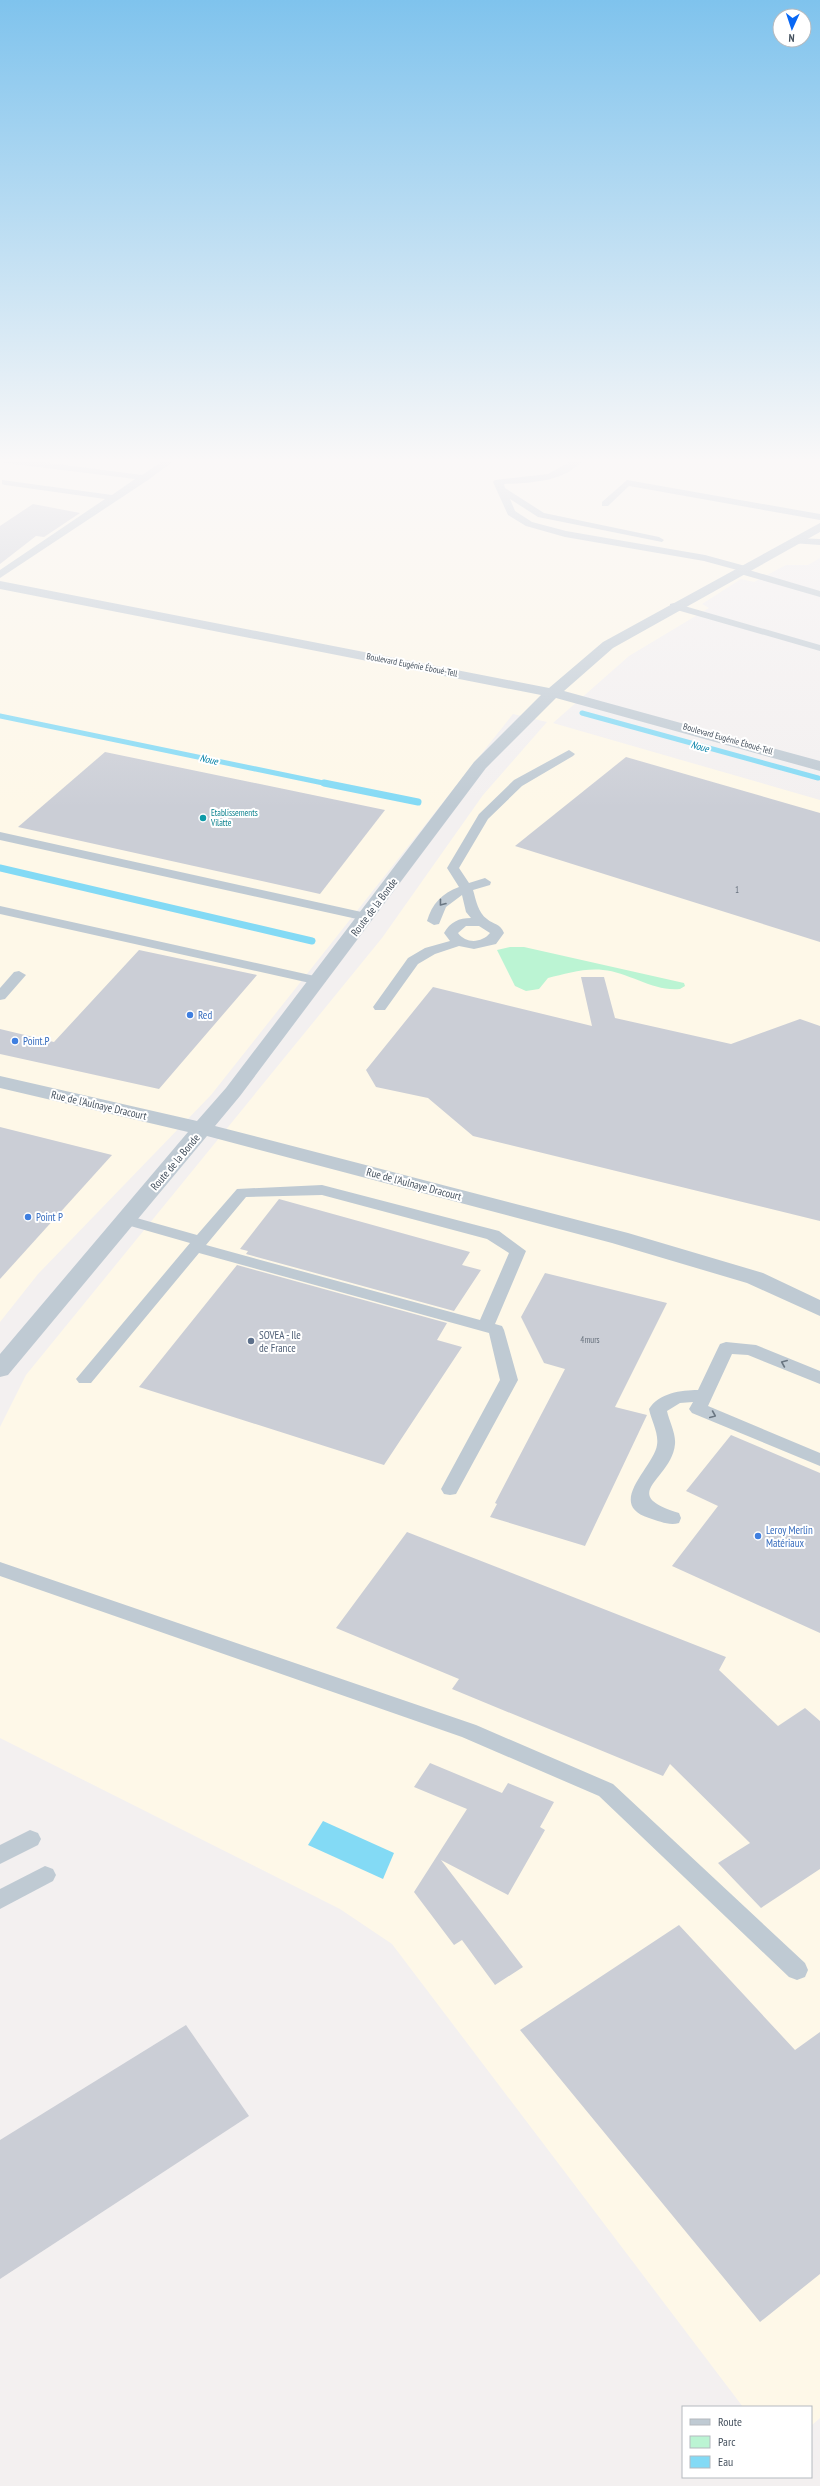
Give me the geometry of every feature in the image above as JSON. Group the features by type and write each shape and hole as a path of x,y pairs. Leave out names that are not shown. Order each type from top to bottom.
{"street":[{"name":"Route de la Bonde","path":"0,1369 203,1129 319,981 480,765 553,692 608,645 674,606 730,576"},
{"name":"Boulevard Eugénie Éboué-Tell","path":"0,585 553,692 598,703 820,766"},
{"name":"Rue de l'Aulnaye Dracourt","path":"0,1082 203,1129 620,1238 755,1278 820,1309"}],"lane":[{"path":"771,576 820,594"},
{"path":"674,606 820,648"},
{"path":"380,1007 413,961 430,951 460,942 484,944 496,937 497,933 495,928 482,922 473,912 466,888 453,868 483,817 518,783 569,754"},
{"path":"0,836 366,917"},
{"path":"434,921 436,910 446,897 484,882"},
{"path":"0,910 319,981"},
{"path":"460,942 453,938 451,933 452,928 465,922 482,922"},
{"path":"0,996 19,975"},
{"path":"85,1379 242,1192 322,1190 493,1235 518,1251 485,1328"},
{"path":"126,1220 199,1244 496,1330 509,1380 450,1489"},
{"path":"820,1378 750,1348 726,1348 698,1409 820,1460"},
{"path":"672,1518 655,1514 645,1508 640,1500 640,1488 663,1456 666,1444 658,1409 669,1399 687,1395 704,1396"},
{"path":"0,1569 469,1731 606,1790 797,1970"},
{"path":"0,1855 30,1839"},
{"path":"0,1900 45,1875"}],"shaded area":[{"path":"0,576 765,576 754,582 741,579 702,604 709,608 629,656 553,723 820,800 820,2418 812,2425 812,2406 742,2406 392,1944 340,1909 0,1738 0,1427 26,1375 382,938 483,795 547,722 513,714 211,1095 38,1274 0,1322"}],"green space":[{"path":"510,947 524,947 684,983 685,986 680,989 661,988 622,974 603,970 589,970 548,978 539,989 526,991 515,986 497,950"}],"water":[{"path":"323,1821 394,1853 383,1879 308,1845"}],"building":[{"name":"Etablissements Vilatte","path":"105,752 385,810 320,894 18,827"},
{"path":"626,757 820,813 820,942 515,846"},
{"path":"139,950 257,975 159,1089 0,1054 0,1029 54,1042"},
{"path":"581,977 604,977 615,1018 731,1044 800,1019 820,1026 820,1221 473,1136 428,1098 376,1087 366,1070 433,987 592,1026"},
{"name":"Point P","path":"0,1127 112,1155 0,1279"},
{"path":"279,1199 470,1252 462,1265 481,1270 454,1311 246,1254 248,1251 240,1249"},
{"path":"237,1265 447,1323 437,1340 462,1347 384,1465 139,1387"},
{"path":"545,1273 667,1303 615,1407 647,1415 585,1546 490,1517 497,1504 495,1503 565,1369 544,1363 521,1317"},
{"name":"Leroy Merlin Matériaux","path":"731,1435 820,1473 820,1633 672,1566 718,1506 686,1491"},
{"path":"407,1532 726,1657 719,1670 778,1726 805,1708 820,1721 820,1869 761,1908 718,1863 750,1843 670,1764 663,1776 452,1689 459,1679 336,1628"},
{"path":"430,1763 502,1793 508,1783 554,1802 540,1827 545,1830 508,1895 441,1860 523,1967 495,1985 462,1940 454,1945 414,1892 467,1809 414,1787"},
{"path":"679,1925 795,2050 820,2032 820,2274 760,2322 520,2030"},
{"path":"186,2025 249,2116 0,2279 0,2140"}],"waterway":[{"name":"Noue","path":"582,713 818,778"},
{"name":"Noue","path":"0,716 328,784"},
{"name":"Noue","path":"324,783 418,802"},
{"name":"Noue","path":"0,868 312,941"}],"place":[{"name":"Etablissements Vilatte","path":"203,818"},
{"name":"Red","path":"190,1015"},
{"name":"Point.P","path":"15,1041"},
{"name":"Point P","path":"28,1217"},
{"name":"SOVEA - Ile de France","path":"251,1341"},
{"name":"Leroy Merlin Matériaux","path":"758,1536"}]}
